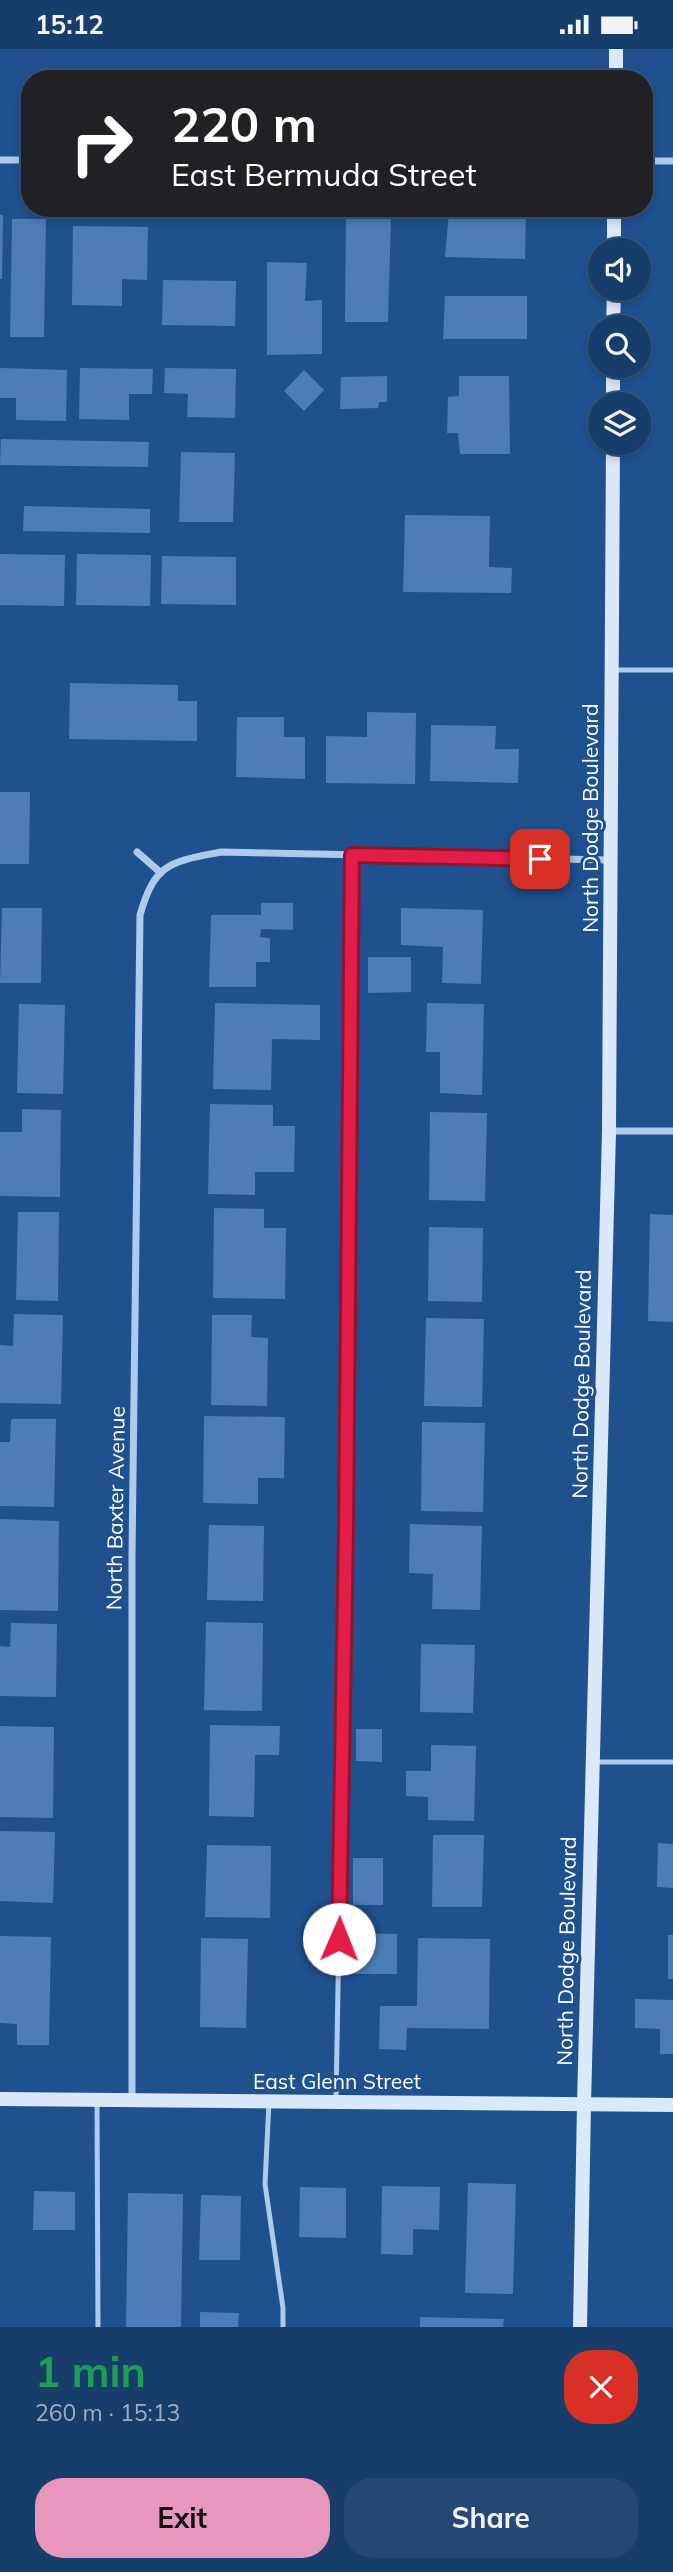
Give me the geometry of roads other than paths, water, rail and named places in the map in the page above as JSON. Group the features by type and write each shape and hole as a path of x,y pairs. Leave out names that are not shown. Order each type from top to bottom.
{"street":[{"path":"616,49 616,70"},
{"path":"0,160 21,160"},
{"path":"653,161 673,161"},
{"path":"614,217 614,238"},
{"name":"North Dodge Boulevard","path":"580,2327 609,1131 613,455"},
{"path":"137,852 162,873 175,861 221,852 610,860"},
{"name":"North Baxter Avenue","path":"132,2100 132,1557 140,915 147,891 162,873"},
{"path":"609,1131 673,1131"},
{"name":"East Glenn Street","path":"0,2099 673,2105"}],"lane":[{"path":"611,670 673,670"},
{"path":"336,2102 346,1544 352,855"},
{"path":"592,1762 673,1762"},
{"path":"97,2100 98,2327"},
{"path":"269,2102 265,2184 283,2308 283,2327"}]}
